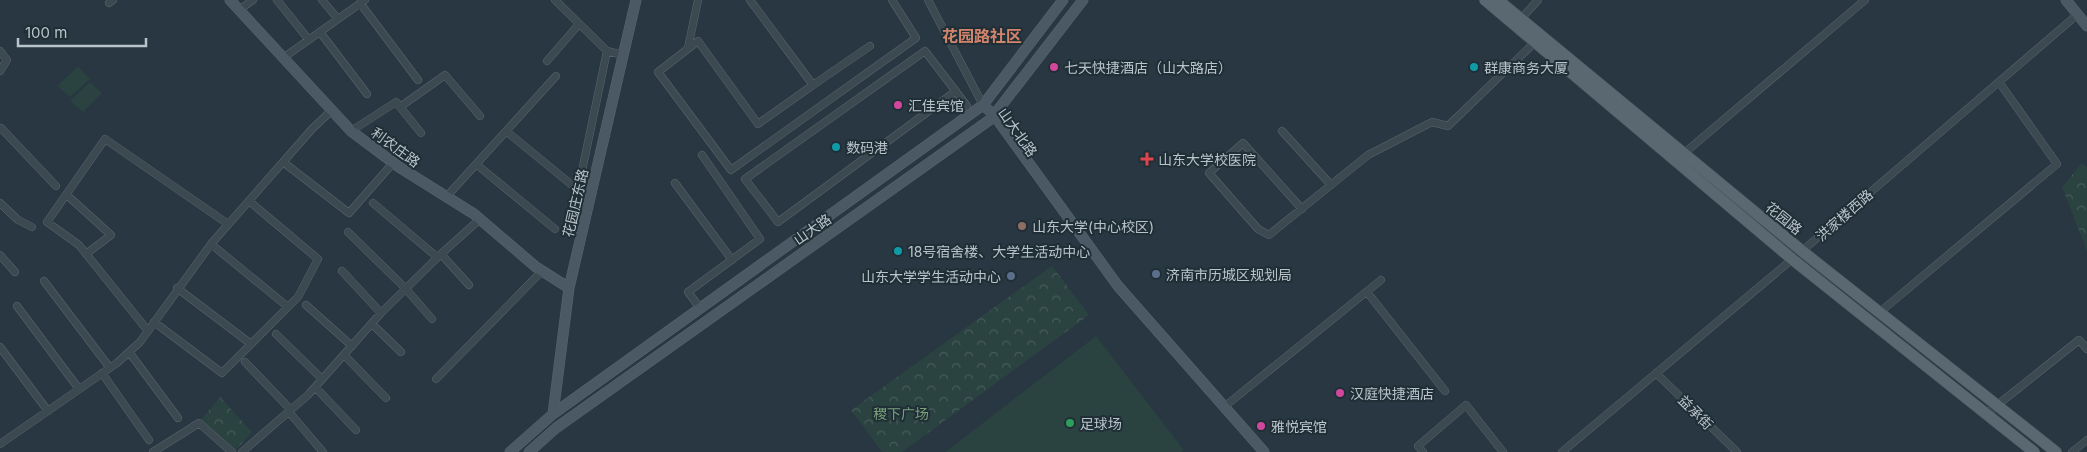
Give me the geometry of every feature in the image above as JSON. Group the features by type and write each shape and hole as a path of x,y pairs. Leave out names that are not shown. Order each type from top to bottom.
{"main road":[{"name":"利农庄路","path":"230,0 351,131 393,163 480,219 542,271 569,288"},
{"name":"花园庄东路","path":"552,414 569,288 636,0"},
{"name":"山大路","path":"510,452 552,414 983,105 1064,0"},
{"name":"山大路","path":"529,452 556,428 992,117 1083,0"},
{"name":"花园路","path":"1486,0 1518,23 1679,157 1792,260 2034,452"},
{"name":"花园路","path":"1498,0 1534,43 1880,312 2056,452"},
{"path":"2066,0 2087,26"},
{"name":"山大北路","path":"983,105 1118,286 1264,452"},
{"name":"山大北路","path":"992,117 1121,296 1258,452"}],"street":[{"path":"239,10 253,0"},
{"path":"277,0 309,40"},
{"path":"322,0 338,19"},
{"path":"554,0 607,51 624,55"},
{"path":"688,49 698,0"},
{"path":"750,0 813,85"},
{"path":"870,46 758,124 698,41 658,72 731,170 916,38 892,0"},
{"path":"928,0 983,105"},
{"path":"1518,23 1538,0"},
{"path":"1679,157 1865,0"},
{"path":"283,58 364,1 418,80"},
{"name":"洪家楼西路","path":"1562,452 1792,260 2078,14"},
{"path":"547,61 579,24"},
{"path":"320,32 367,94"},
{"path":"1302,209 1243,143 1209,173 1258,229 1269,235 1302,209 1368,155 1432,122 1448,126 1534,43"},
{"path":"506,131 578,190 607,51"},
{"path":"956,91 778,222 745,178 925,51 968,106"},
{"path":"0,52 7,60 0,71"},
{"path":"400,107 445,75 480,116"},
{"path":"448,195 556,76"},
{"path":"1880,312 2057,164 1999,82"},
{"path":"351,131 396,102 421,133"},
{"path":"0,444 110,368 129,352 148,332 177,288 211,244 312,129 332,110"},
{"path":"0,129 56,186"},
{"path":"1282,131 1331,185"},
{"path":"148,332 79,245 46,222 105,139 228,224"},
{"path":"700,308 688,292 760,240 702,155"},
{"path":"283,162 349,213 393,163"},
{"path":"476,164 555,229"},
{"path":"675,183 732,260"},
{"path":"68,196 111,235 86,254"},
{"path":"154,322 222,373 298,297 318,259 249,201"},
{"path":"0,203 18,220 32,227"},
{"path":"373,203 439,256 470,285"},
{"path":"247,451 315,387 381,314 439,256 480,219"},
{"path":"348,232 406,289 432,319"},
{"path":"211,244 288,307"},
{"path":"0,255 15,272"},
{"path":"342,271 381,314"},
{"path":"436,379 542,271"},
{"path":"1224,407 1380,280"},
{"path":"44,281 110,368"},
{"path":"177,288 251,344"},
{"path":"1367,292 1445,391"},
{"path":"17,306 79,389"},
{"path":"306,306 352,346"},
{"path":"372,324 400,352"},
{"path":"276,334 322,379"},
{"path":"1986,414 2079,340 2087,349"},
{"path":"0,347 48,411"},
{"path":"129,352 178,418"},
{"path":"344,355 386,398"},
{"path":"245,362 290,411 323,452"},
{"path":"102,373 150,440"},
{"name":"益承街","path":"1656,373 1736,452"},
{"path":"315,387 356,430"},
{"path":"1423,452 1418,446 1466,405 1503,452"},
{"path":"153,452 199,423 232,452"},
{"path":"2072,452 2087,440"}],"green space":[{"path":"78,66 90,79 70,97 57,86"},
{"path":"90,82 102,93 83,112 70,101"},
{"path":"2082,163 2087,167 2087,251 2062,187"},
{"name":"稷下广场","path":"1052,266 1089,315 902,452 882,452 851,410"},
{"path":"1096,336 1184,450 1181,452 945,452"},
{"path":"220,397 252,432 235,451 201,420"}],"place":[{"name":"七天快捷酒店（山大路店）","path":"1054,67"},
{"name":"群康商务大厦","path":"1474,67"},
{"name":"汇佳宾馆","path":"898,105"},
{"name":"数码港","path":"836,147"},
{"name":"山东大学校医院","path":"1147,159"},
{"name":"山东大学(中心校区)","path":"1022,226"},
{"name":"18号宿舍楼、大学生活动中心","path":"898,251"},
{"name":"济南市历城区规划局","path":"1156,274"},
{"name":"山东大学学生活动中心","path":"1011,276"},
{"name":"汉庭快捷酒店","path":"1340,393"},
{"name":"足球场","path":"1070,423"},
{"name":"雅悦宾馆","path":"1261,426"}],"district":[{"name":"花园路社区","path":"982,36"}]}
